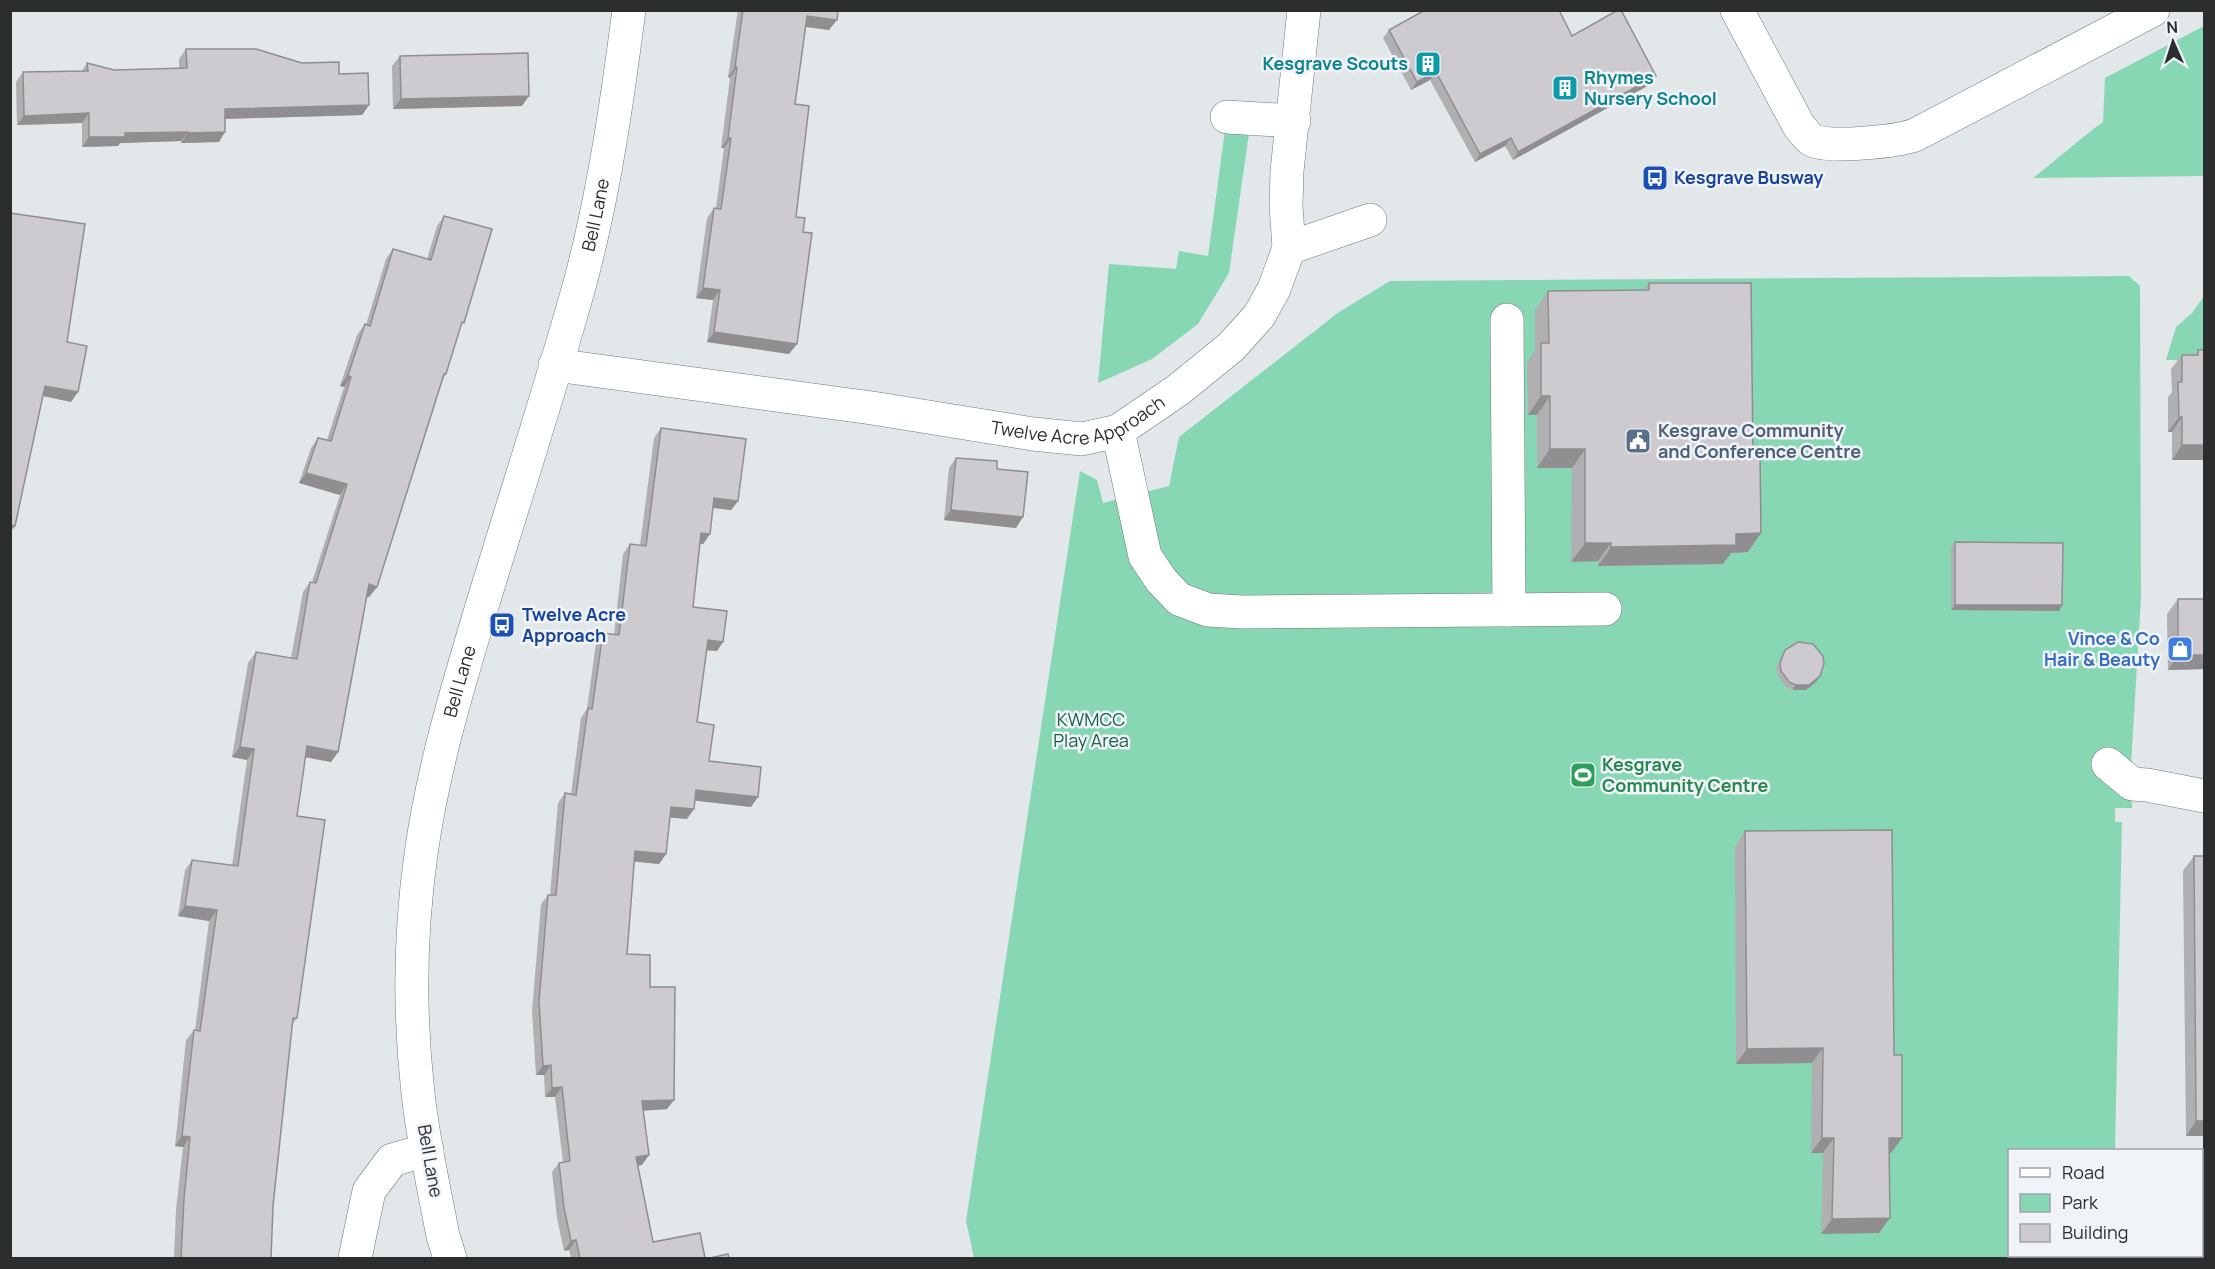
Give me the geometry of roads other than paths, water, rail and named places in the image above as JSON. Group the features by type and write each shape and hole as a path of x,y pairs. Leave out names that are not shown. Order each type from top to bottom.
{"street":[{"name":"Bell Lane","path":"450,1258 443,1236 418,1093 412,975 424,832 450,712 580,283 601,196 629,10"},
{"name":"Twelve Acre Approach","path":"555,365 872,408 1033,434 1082,439 1118,431 1178,390 1231,347 1259,316 1274,289 1289,248 1286,206 1287,171 1304,10"},
{"path":"1737,10 1799,126 1812,140 1827,143 1889,141 1915,135 2153,10"},
{"path":"1227,117 1294,121"},
{"path":"1289,248 1370,220"},
{"path":"1507,320 1509,610"},
{"path":"1118,431 1145,556 1161,580 1179,599 1208,610 1242,612 1605,609"},
{"path":"2108,764 2132,784 2147,784 2205,796"},
{"path":"355,1258 369,1191 392,1160 427,1150"}],"place":[{"name":"Kesgrave Scouts","path":"1428,64"},
{"name":"Rhymes Nursery School","path":"1565,88"},
{"name":"Kesgrave Busway","path":"1655,178"},
{"name":"Kesgrave Community and Conference Centre","path":"1638,441"},
{"name":"Twelve Acre Approach","path":"502,625"},
{"name":"Vince & Co Hair & Beauty","path":"2180,649"},
{"name":"Kesgrave Community Centre","path":"1583,775"}],"park label":[{"name":"KWMCC Play Area","path":"1091,730"}]}
